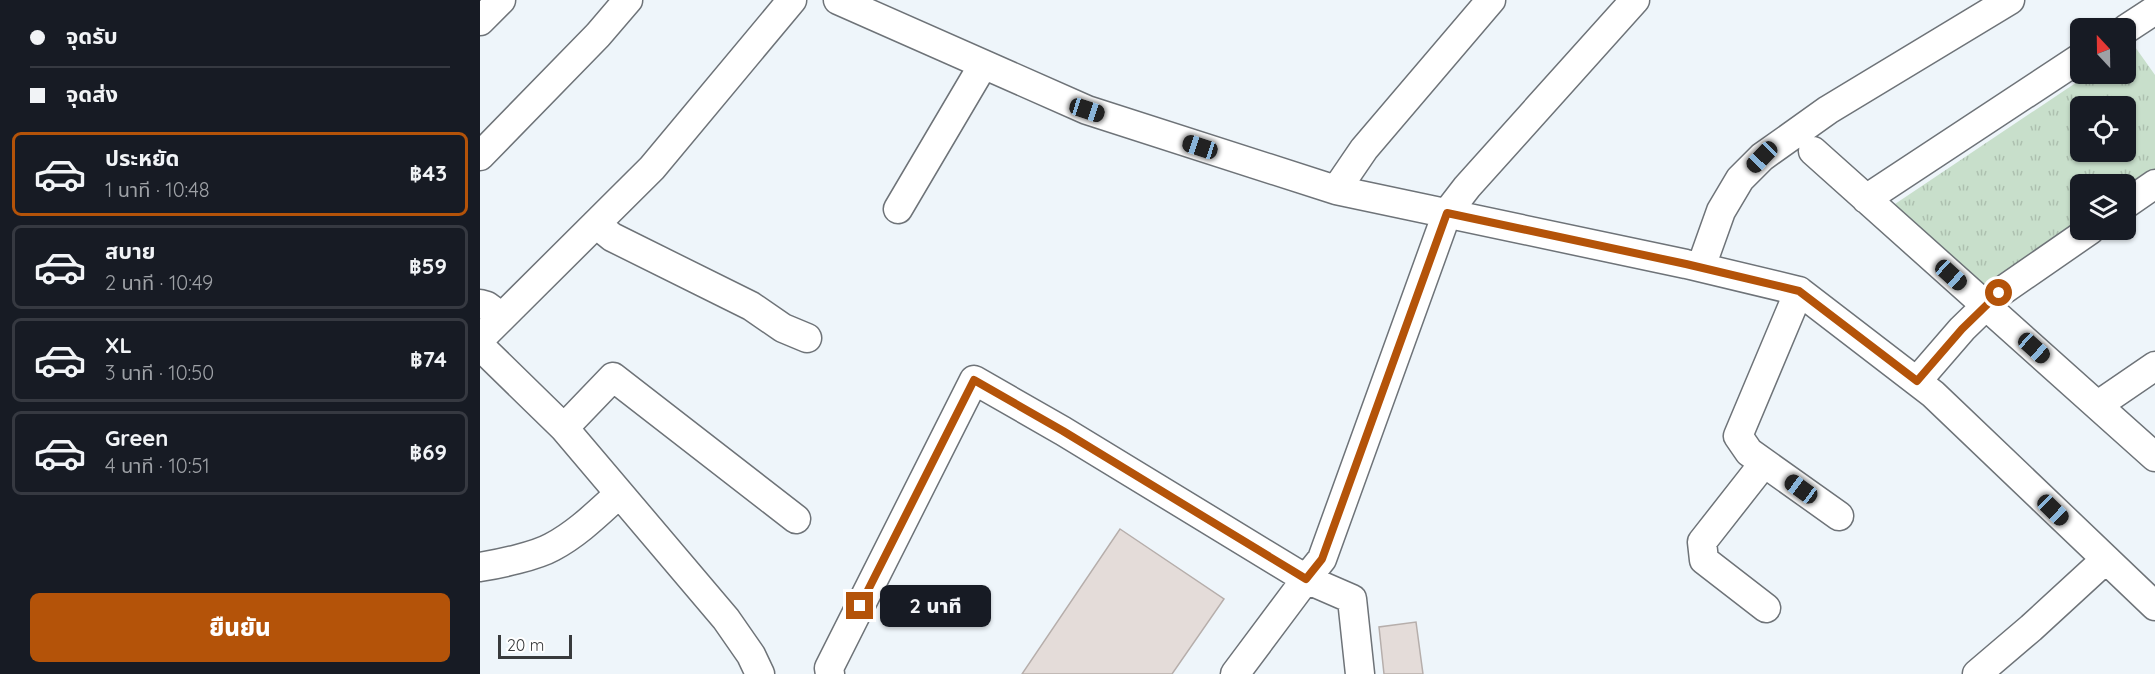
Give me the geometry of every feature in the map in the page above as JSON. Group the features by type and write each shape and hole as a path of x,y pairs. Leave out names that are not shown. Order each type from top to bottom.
{"street":[{"path":"480,21 501,0"},
{"path":"480,156 598,35 628,0"},
{"path":"480,339 491,310 596,224 652,168 792,0"},
{"path":"838,0 1087,110 1336,190 1701,267 1799,291 1933,394 2155,606"},
{"path":"1336,190 1364,149 1491,0"},
{"path":"1235,674 1314,569 1447,213 1467,187 1635,0"},
{"path":"1701,267 1721,210 1740,179 1762,157 1828,110 2010,0"},
{"path":"2136,22 2155,10"},
{"path":"898,210 983,65"},
{"path":"1866,199 2070,65"},
{"path":"1813,151 2155,457"},
{"path":"2136,197 2155,184"},
{"path":"596,224 612,237 751,306 783,328 807,338"},
{"path":"1917,381 1985,305 2076,240"},
{"path":"1799,291 1738,436 1749,452 1839,516"},
{"path":"480,346 564,428 726,619 751,655 760,674"},
{"path":"2098,405 2155,366"},
{"path":"564,428 613,377 796,519"},
{"path":"830,674 829,668 974,380 1314,569 1352,599 1360,674"},
{"path":"1764,463 1702,542 1704,560 1766,608"},
{"path":"480,567 496,565 551,548 586,524 618,494"},
{"path":"1977,674 2105,560"}],"green space":[{"path":"2136,48 2155,75 2155,174 2136,186 2136,174 2070,174 2070,230 1983,288 1895,204 2074,84 2136,84"}],"building":[{"path":"1120,529 1224,599 1172,674 1022,674"},
{"path":"1416,622 1423,674 1384,674 1379,627"}],"route":[{"path":"860,606 974,380 1063,431 1306,579 1322,559 1447,213 1686,264 1799,291 1917,381 1962,329 1999,293"}]}
